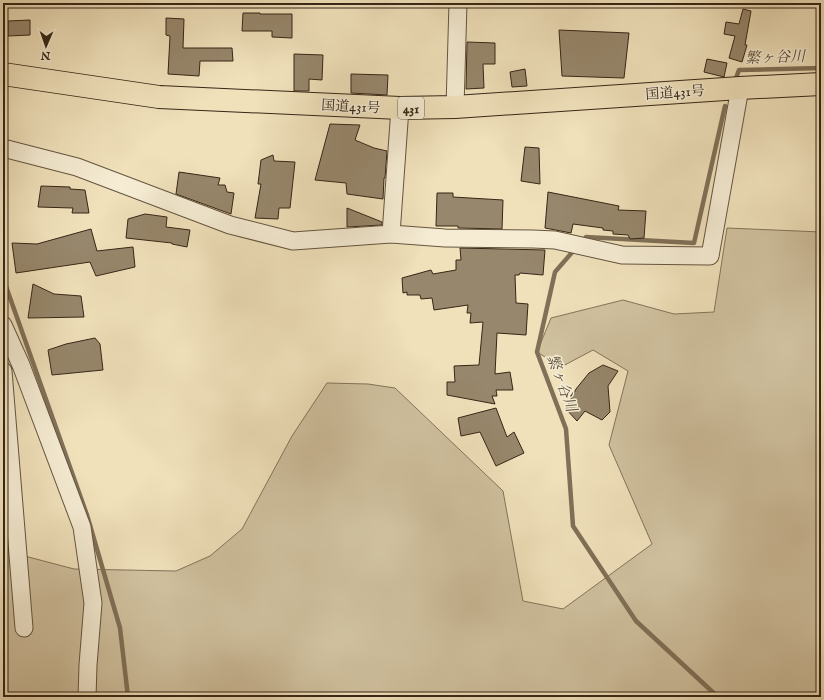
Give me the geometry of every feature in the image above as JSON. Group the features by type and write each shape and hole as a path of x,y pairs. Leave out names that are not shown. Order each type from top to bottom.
{"highway":[{"name":"国道431号","path":"3,74 159,97 400,108 455,107 821,84"}],"street":[{"path":"455,107 458,3"},
{"path":"3,148 77,167 230,225 293,241 391,234 445,238 533,239 555,240 622,255 710,256 740,88"},
{"path":"391,234 400,108"},
{"path":"3,326 20,364 82,527 93,603 87,697"},
{"path":"3,371 24,628"}],"shaded area":[{"path":"727,228 821,232 821,697 3,697 3,547 17,554 74,569 176,571 210,556 242,529 292,436 327,383 368,384 395,388 503,491 523,601 563,609 652,544 609,445 628,371 593,350 561,367 537,352 551,318 623,300 674,314 714,312"}],"building":[{"path":"743,9 751,11 745,45 747,45 742,62 729,58 735,36 724,34 726,22 739,24"},
{"path":"243,13 292,14 292,38 272,37 272,31 242,31"},
{"path":"166,18 184,19 183,48 232,48 233,61 200,61 199,76 168,74 170,36 166,35"},
{"path":"30,20 30,35 8,36 8,21"},
{"path":"559,30 629,33 624,78 562,76"},
{"path":"467,42 495,43 495,64 483,64 484,88 466,89"},
{"path":"294,54 323,55 322,80 309,79 309,91 294,91"},
{"path":"707,59 727,63 724,77 704,72"},
{"path":"525,69 527,86 512,87 510,72"},
{"path":"351,74 388,75 387,95 351,93"},
{"path":"330,124 360,125 355,140 374,148 387,151 383,199 347,194 346,183 315,180"},
{"path":"525,147 539,148 540,184 521,181"},
{"path":"273,155 274,161 295,162 290,208 279,208 278,219 255,218 261,184 258,184 261,160"},
{"path":"179,172 220,178 218,185 225,185 227,192 234,193 231,214 176,194"},
{"path":"41,186 70,187 70,189 85,190 89,213 72,213 73,208 38,207"},
{"path":"548,192 619,206 618,210 646,211 644,238 630,239 628,235 613,234 613,231 603,230 603,228 573,224 571,233 545,228"},
{"path":"437,193 453,193 453,197 503,200 502,229 436,226"},
{"path":"347,208 382,222 382,225 347,227"},
{"path":"145,214 167,217 166,227 190,230 187,247 172,243 126,238 128,219"},
{"path":"91,229 97,251 133,247 135,267 96,276 90,262 16,273 12,243 37,244"},
{"path":"460,248 545,250 543,275 520,273 519,275 515,275 516,303 528,304 526,335 497,333 495,374 510,372 513,390 496,390 497,396 492,396 495,404 447,395 447,382 455,382 454,366 479,365 483,322 470,323 471,313 467,313 468,305 434,310 432,298 421,299 420,295 407,295 407,292 403,293 402,278 431,270 433,274 456,270 456,260 461,260"},
{"path":"33,284 54,294 81,296 84,317 28,318"},
{"path":"95,338 100,344 103,370 52,375 48,350 66,344"},
{"path":"603,365 618,371 608,386 610,412 602,420 585,411 577,421 566,409 576,389 589,373"},
{"path":"496,408 507,437 514,432 524,453 496,466 480,432 461,436 458,418"}],"waterway":[{"name":"繁ヶ谷川","path":"736,78 739,70 821,68"},
{"name":"繁ヶ谷川","path":"582,242 586,237 694,243 725,106"},
{"name":"繁ヶ谷川","path":"575,249 555,272 537,352 566,429 573,526 636,621 718,697"},
{"path":"3,278 87,515 120,628 128,697"}]}
